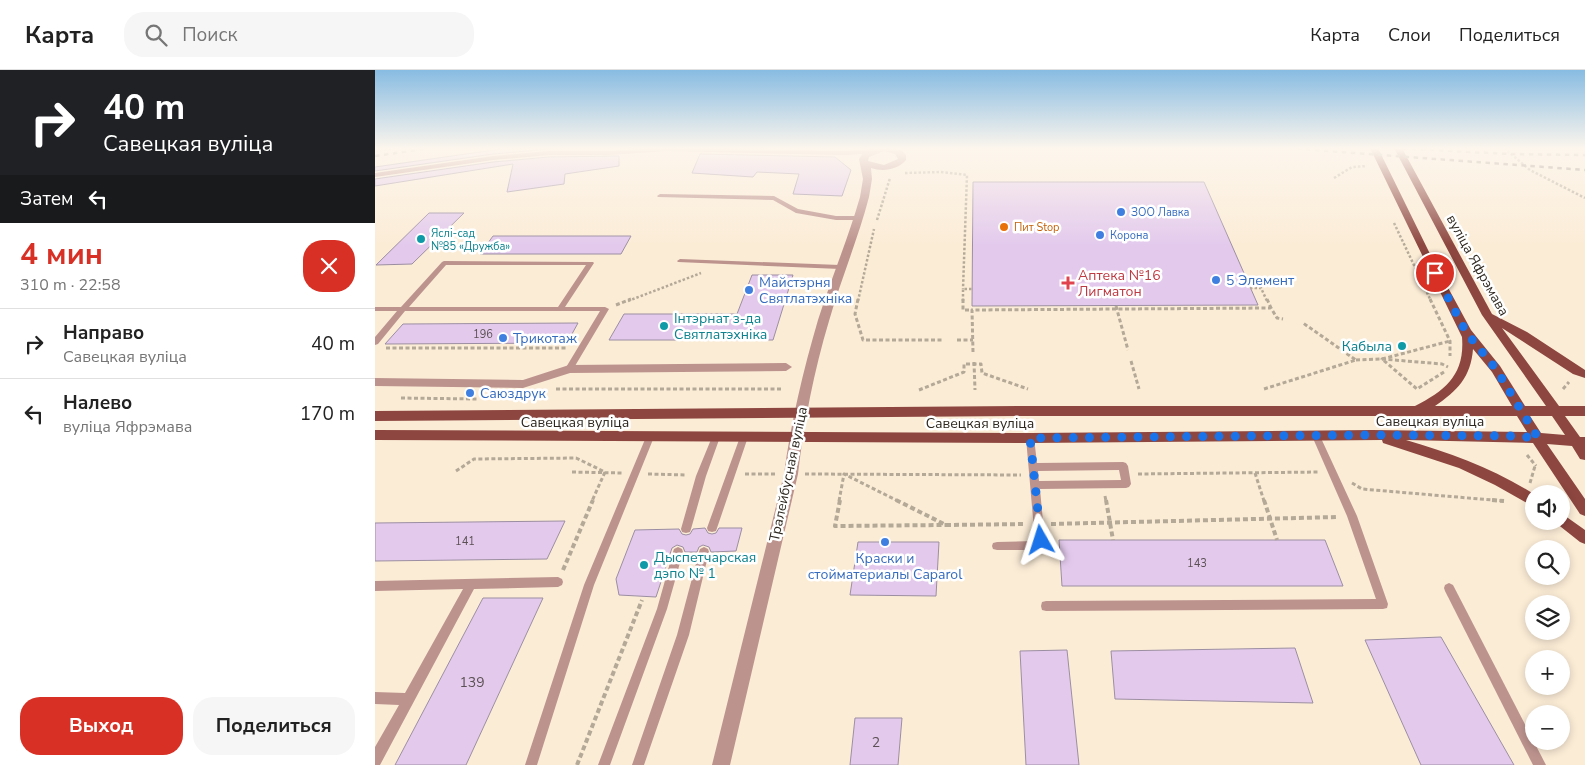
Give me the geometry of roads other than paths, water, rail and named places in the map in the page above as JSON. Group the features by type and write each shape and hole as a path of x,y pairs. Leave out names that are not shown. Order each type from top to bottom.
{"main road":[{"path":"1390,180 1427,258 1466,332 1496,369 1585,510"},
{"name":"вуліца Яфрэмава","path":"1414,180 1487,314 1555,411 1580,442 1585,456"},
{"path":"1397,195 1400,192 1409,191 1423,197"},
{"path":"1487,314 1523,335 1577,371 1585,374"},
{"path":"1419,410 1431,404 1462,376 1469,344 1466,332"},
{"name":"Савецкая вуліца","path":"375,416 801,412 1585,411"},
{"name":"Савецкая вуліца","path":"375,435 1030,438 1371,435 1513,436 1580,442"},
{"path":"1371,435 1447,457 1525,492"},
{"path":"1570,526 1585,538"}],"street":[{"name":"Тралейбусная вуліца","path":"721,765 791,474 795,438 824,315 858,218 867,180"},
{"path":"867,185 875,180"},
{"path":"375,382 523,384 569,369 786,367"}],"lane":[{"path":"660,196 774,198 796,211 836,218 858,218"},
{"path":"680,261 840,267"},
{"path":"375,342 444,263 591,264 560,309"},
{"path":"375,309 605,309 569,369"},
{"path":"1046,606 1383,604 1351,516 1316,436"},
{"path":"531,765 589,585 651,437"},
{"path":"686,529 701,476 716,437"},
{"path":"712,528 744,437"},
{"path":"997,546 1037,545 1041,540 1030,438"},
{"path":"1123,466 1126,484 1103,484 1034,476 1123,466"},
{"path":"604,765 662,610 677,552"},
{"path":"638,765 683,635 704,552"},
{"path":"375,586 557,582"},
{"path":"375,760 471,584"},
{"path":"1449,588 1541,765"},
{"path":"375,698 409,698"}],"place":[{"name":"ЗОО Лавка","path":"1121,212"},
{"name":"Пит Stop","path":"1004,227"},
{"name":"Корона","path":"1100,235"},
{"name":"Яслі-сад №85 «Дружба»","path":"421,239"},
{"name":"5 Элемент","path":"1216,280"},
{"name":"Аптека №16 Лигматон","path":"1068,283"},
{"name":"Майстэрня Святлатэхніка","path":"749,290"},
{"name":"Інтэрнат з-да Святлатэхніка","path":"664,326"},
{"name":"Трикотаж","path":"503,338"},
{"name":"Кабыла","path":"1402,346"},
{"name":"Саюздрук","path":"470,393"},
{"name":"Краски и стойматериалы Сaparol","path":"885,542"},
{"name":"Дыспетчарская дэпо № 1","path":"644,565"}]}
